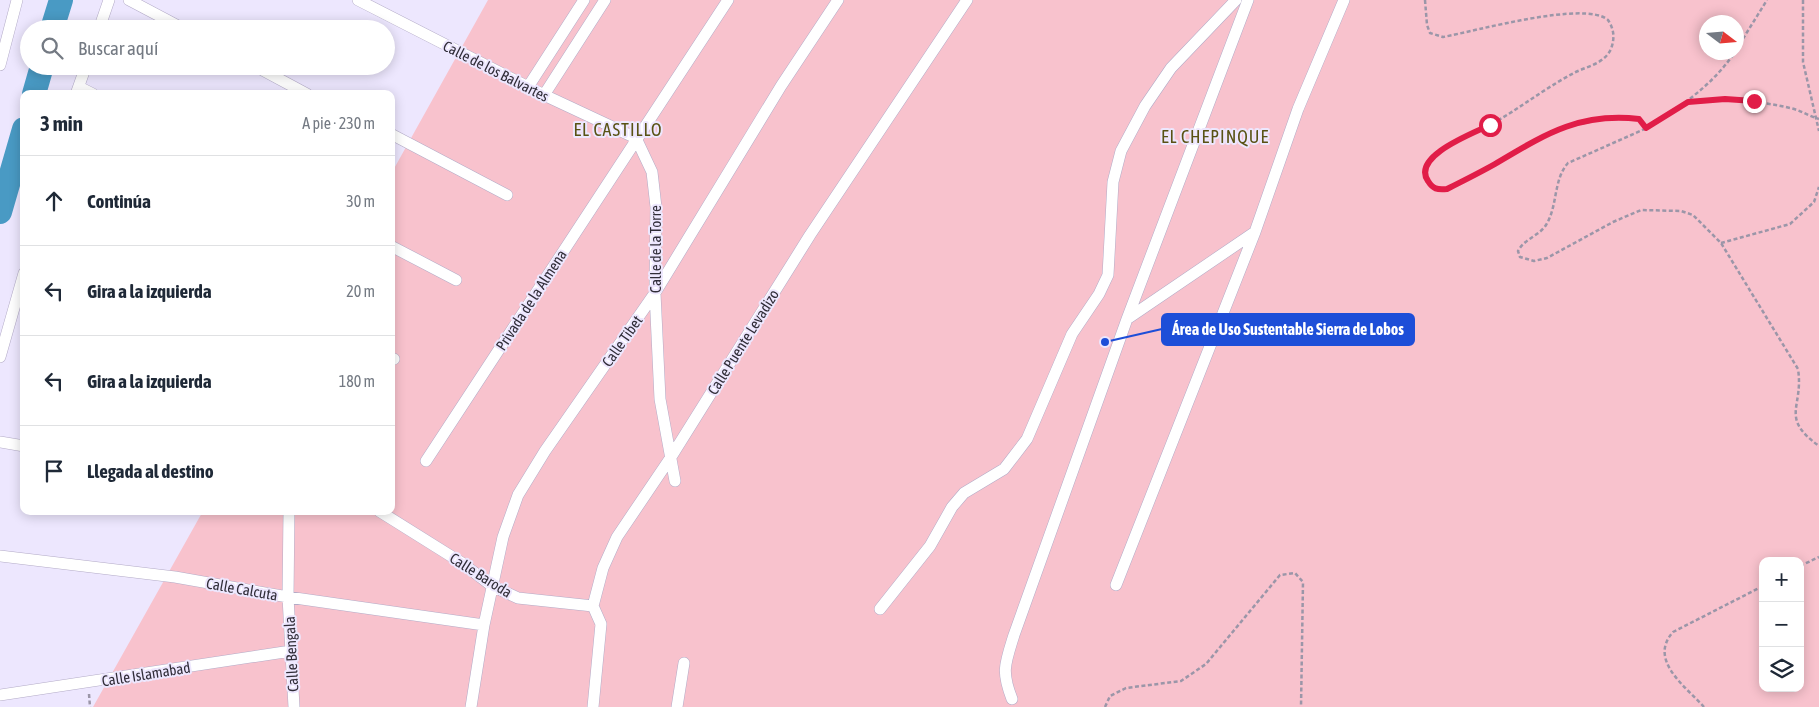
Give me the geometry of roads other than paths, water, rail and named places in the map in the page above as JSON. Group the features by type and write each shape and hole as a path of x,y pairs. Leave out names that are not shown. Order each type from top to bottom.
{"street":[{"path":"0,65 17,0"},
{"path":"102,20 109,0"},
{"path":"129,0 167,20"},
{"name":"Calle de los Balvartes","path":"360,0 528,87 636,138"},
{"path":"528,87 584,0"},
{"path":"544,95 605,0"},
{"name":"Privada de la Almena","path":"426,461 728,0"},
{"name":"Calle Tibet","path":"471,707 492,586 503,537 518,496 545,451 655,293 781,86 838,0"},
{"name":"Calle Puente Levadizo","path":"593,606 603,568 618,537 671,457 810,235 967,0"},
{"path":"880,609 930,546 952,507 964,493 1004,469 1027,439 1072,334 1099,294 1108,276 1113,182 1121,151 1145,106 1171,68 1236,0"},
{"path":"1012,699 1005,680 1005,664 1128,319 1248,0"},
{"path":"1116,585 1255,232 1298,109 1344,0"},
{"path":"78,90 83,75"},
{"path":"272,75 299,90"},
{"path":"395,136 508,195"},
{"name":"Calle de la Torre","path":"636,138 652,172 656,207 655,293 660,399 675,481"},
{"path":"1128,319 1255,232"},
{"path":"395,248 456,280"},
{"path":"0,357 20,293"},
{"path":"0,442 20,445"},
{"name":"Calle Bengala","path":"289,515 288,598 294,707"},
{"name":"Calle Baroda","path":"386,515 462,563 492,586 518,598 593,606"},
{"name":"Calle Calcuta","path":"0,556 175,577 288,598 484,625"},
{"path":"593,606 601,624 593,707"},
{"name":"Calle Islamabad","path":"0,696 291,651"},
{"path":"677,707 684,663"}],"waterway":[{"path":"55,20 61,0"},
{"path":"35,90 39,75"},
{"path":"0,212 20,143"}],"place":[{"name":"Área de Uso Sustentable Sierra de Lobos","path":"1105,342"}],"district":[{"name":"EL CASTILLO","path":"618,129"},
{"name":"EL CHEPINQUE","path":"1215,136"}]}
